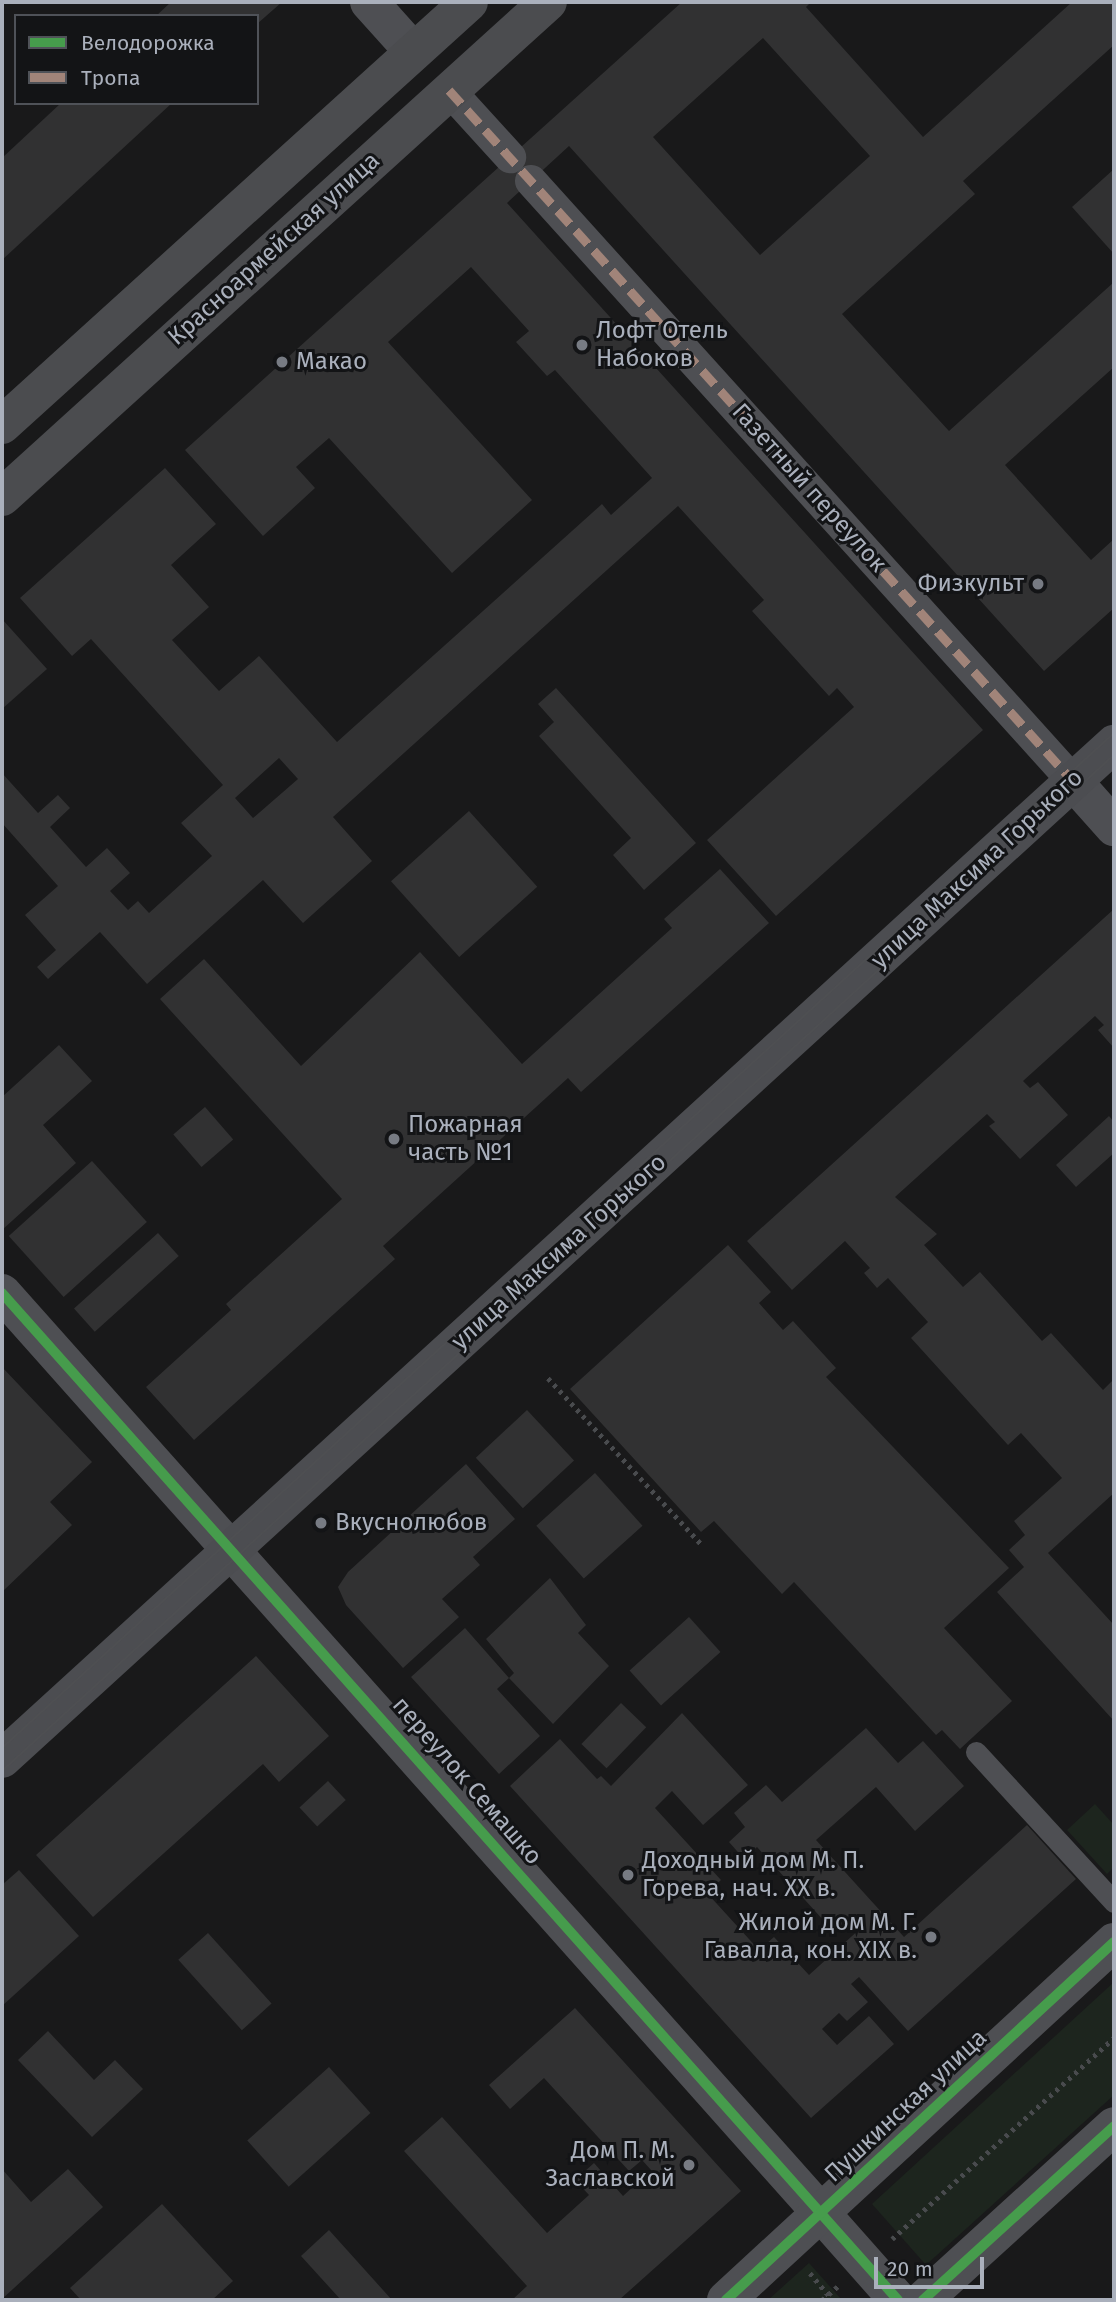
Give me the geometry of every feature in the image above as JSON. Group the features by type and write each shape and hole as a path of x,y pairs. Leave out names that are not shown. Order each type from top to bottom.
{"main road":[{"path":"2,425 469,2"},
{"name":"Красноармейская улица","path":"2,497 548,2"},
{"name":"улица Максима Горького","path":"2,1759 1114,744"}],"street":[{"path":"369,2 413,51"},
{"path":"449,90 509,157"},
{"name":"Газетный переулок","path":"531,181 1114,827"},
{"name":"переулок Семашко","path":"2,1293 234,1549 898,2300"},
{"name":"Пушкинская улица","path":"726,2300 1114,1942"},
{"path":"923,2300 1114,2126"}],"lane":[{"path":"976,1752 1114,1902"}],"path":[{"path":"548,1378 702,1545"},
{"path":"906,2226 1114,2038"},
{"path":"822,2300 828,2295"}],"shaded area":[{"path":"1095,1804 1114,1825 1114,1867 1107,1874 1067,1830"},
{"path":"1114,1982 1114,2095 926,2265 872,2204"},
{"path":"809,2263 842,2300 768,2300"}],"building":[{"path":"171,2 282,2 259,22 259,14 158,14"},
{"path":"682,2 811,2 806,7 923,137 1072,2 1114,2 1114,45 963,181 975,194 842,314 949,431 1114,282 1114,367 1005,465 1091,560 1114,539 1114,608 1044,671 569,146 507,203 983,730 776,916 707,840 854,707 837,688 829,696 752,611 764,600 678,506 333,817 372,861 303,923 263,880 147,984 100,932 48,979 37,967 56,950 25,915 58,886 2,823 2,773 38,813 58,795 70,808 50,827 86,867 107,848 130,873 110,891 128,910 138,901 149,913 212,856 181,823 223,785 91,639 72,656 20,598 165,468 216,524 171,565 209,607 172,640 219,691 259,656 337,742 602,504 611,515 652,478 555,370 547,376 516,342 529,331 471,267 388,342 532,500 452,573 329,438 296,467 315,488 263,536 185,450","holes":["763,38 870,156 760,255 653,137","279,758 298,779 253,818 235,798"]},
{"path":"59,105 170,105 2,260 2,158"},
{"path":"1114,169 1114,254 1072,207"},
{"path":"2,619 47,669 2,709"},
{"path":"556,688 696,843 644,890 613,855 631,838 539,736 554,722 538,704"},
{"path":"469,811 537,887 459,957 391,881"},
{"path":"720,869 769,923 581,1092 568,1078 383,1246 395,1259 194,1440 146,1387 231,1310 226,1304 342,1199 160,999 204,959 301,1066 420,952 522,1064 672,928 664,919"},
{"path":"1114,909 1114,1048 1098,1030 1104,1025 1095,1016 1023,1081 1030,1088 1038,1082 1068,1115 1020,1159 989,1126 995,1122 987,1114 895,1197 937,1234 924,1245 963,1287 980,1272 1042,1341 1051,1333 1103,1390 1114,1379 1114,1493 1048,1553 1114,1625 1114,1721 997,1592 1024,1567 1009,1550 1025,1535 1014,1521 1062,1478 1021,1433 1008,1445 911,1338 928,1322 888,1278 877,1288 864,1273 870,1268 845,1241 792,1290 747,1241"},
{"path":"59,1045 92,1081 43,1125 76,1163 2,1230 2,1097"},
{"path":"205,1107 233,1139 202,1167 173,1135"},
{"path":"1109,1116 1114,1122 1114,1153 1076,1187 1056,1165"},
{"path":"92,1161 147,1222 64,1297 9,1236"},
{"path":"158,1233 179,1256 95,1332 74,1309"},
{"path":"728,1245 771,1292 759,1303 783,1330 793,1321 836,1368 826,1377 1009,1568 944,1628 1012,1701 960,1749 942,1730 936,1735 794,1582 782,1594 714,1521 701,1532 570,1389"},
{"path":"2,1367 92,1462 50,1502 72,1525 2,1592"},
{"path":"527,1410 574,1460 523,1508 476,1458"},
{"path":"466,1464 515,1519 473,1557 480,1565 442,1599 459,1617 403,1668 346,1605 338,1587 348,1572"},
{"path":"595,1473 643,1526 584,1579 536,1526"},
{"path":"550,1578 586,1625 578,1633 609,1666 553,1724 509,1678 514,1673 486,1639"},
{"path":"689,1617 720,1652 661,1705 630,1671"},
{"path":"465,1628 509,1678 497,1689 540,1736 499,1774 411,1677"},
{"path":"256,1656 329,1736 279,1782 263,1764 93,1917 36,1855"},
{"path":"621,1703 646,1727 607,1768 581,1744"},
{"path":"682,1713 748,1785 703,1825 672,1791 655,1808 721,1880 707,1893 759,1950 774,1937 809,1975 862,1927 852,1915 834,1932 757,1847 744,1859 729,1842 745,1827 734,1813 766,1785 782,1802 866,1728 898,1763 923,1741 964,1786 915,1831 876,1787 816,1840 904,1937 1027,1825 1076,1879 908,2031 859,1977 851,1984 868,2002 847,2021 839,2013 822,2029 837,2045 869,2016 894,2044 811,2118 510,1786 560,1739 597,1779 601,1776 611,1786"},
{"path":"328,1781 346,1800 317,1827 299,1808"},
{"path":"19,1870 79,1936 2,2006 2,1885"},
{"path":"208,1933 272,2004 242,2030 178,1960"},
{"path":"575,2008 741,2191 619,2300 512,2300 527,2286 404,2151 442,2117 547,2233 589,2195 575,2180 594,2163 623,2196 651,2170 642,2160 629,2171 544,2078 510,2109 489,2085"},
{"path":"48,2031 94,2080 115,2060 143,2089 92,2137 18,2060"},
{"path":"329,2067 370,2113 289,2187 247,2141"},
{"path":"2,2169 31,2202 68,2169 103,2207 2,2299"},
{"path":"162,2204 233,2281 212,2300 81,2300 70,2288"},
{"path":"329,2230 392,2300 341,2300 301,2256"}],"tram line":[{"path":"2,1748 1114,733"},
{"path":"2,1771 1114,755"}],"marked path":[{"path":"449,90 1073,781"}],"cycle path":[{"path":"2,1293 898,2300"},
{"path":"726,2300 1114,1942"},
{"path":"923,2300 1114,2126"}],"place":[{"name":"Лофт Отель Набоков","path":"582,345"},
{"name":"Макао","path":"282,362"},
{"name":"Физкульт","path":"1038,584"},
{"name":"Пожарная часть №1","path":"394,1139"},
{"name":"Вкуснолюбов","path":"321,1523"},
{"name":"Доходный дом М. П. Горева, нач. ХХ в.","path":"628,1875"},
{"name":"Жилой дом М. Г. Гавалла, кон. XIX в.","path":"931,1937"},
{"name":"Дом П. М. Заславской","path":"689,2165"}]}
